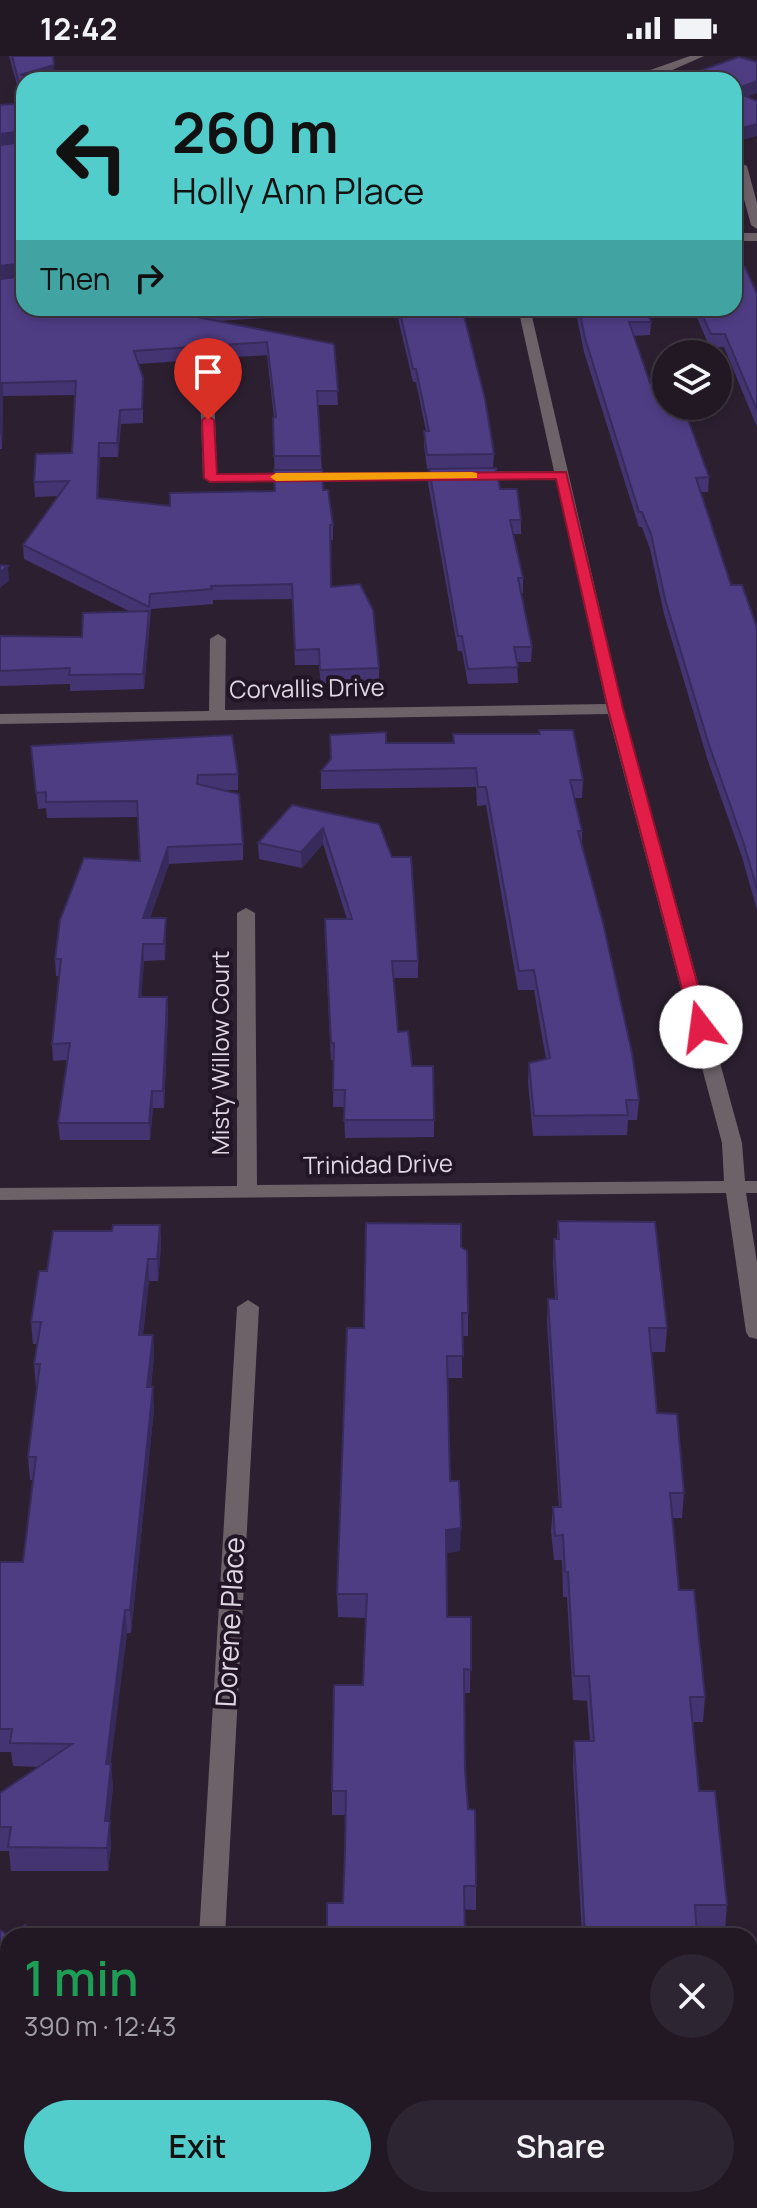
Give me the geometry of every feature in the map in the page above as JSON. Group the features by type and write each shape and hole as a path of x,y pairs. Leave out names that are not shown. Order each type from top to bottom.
{"street":[{"path":"659,72 699,56"},
{"path":"742,170 757,225"},
{"path":"526,316 615,709 732,1143 735,1187 757,1332"},
{"path":"207,391 210,478 561,475"},
{"path":"217,714 218,639"},
{"name":"Corvallis Drive","path":"0,719 615,709"},
{"name":"Misty Willow Court","path":"246,913 247,1192"},
{"name":"Trinidad Drive","path":"0,1194 757,1187"},
{"name":"Dorene Place","path":"212,1928 248,1307"}],"building":[{"path":"12,56 53,56 54,65 30,72 16,72"},
{"path":"739,57 757,62 757,81 742,87 742,72 696,72"},
{"path":"742,94 757,101 757,124 742,128"},
{"path":"16,104 16,132 0,134 0,105"},
{"path":"16,143 16,264 0,266 0,145"},
{"path":"742,267 745,267 757,294 757,410 732,351 732,340 728,340 725,334 711,334 703,316 742,316"},
{"path":"16,277 16,316 192,316 334,344 338,391 317,391 321,456 274,456 273,418 276,417 267,342 134,351 143,378 142,409 120,410 117,443 99,443 97,498 170,506 170,493 275,491 274,470 322,470 323,490 328,490 333,525 330,525 331,587 360,584 373,610 379,668 320,670 319,649 295,650 292,584 211,586 212,589 150,594 149,607 23,545 69,481 34,482 36,454 72,453 76,381 2,383 0,435 0,279"},
{"path":"401,316 464,316 485,399 494,454 427,455 424,431 429,431 416,369 413,369"},
{"path":"581,316 649,316 651,322 629,322 652,383 652,420 688,420 709,477 696,478 731,585 742,585 757,628 757,889 665,599 651,534 642,512 639,512"},
{"path":"496,468 500,489 517,489 521,520 510,520 523,578 518,578 532,647 514,647 518,667 468,669 462,636 458,636 429,469"},
{"path":"149,611 143,674 69,675 70,668 0,671 0,636 82,637 83,613"},
{"path":"539,730 573,730 583,780 570,780 582,831 578,831 603,923 632,1053 639,1100 626,1100 628,1115 534,1116 529,1063 550,1058 534,970 519,971 486,787 478,787 476,768 321,771 331,759 330,735 386,732 386,743 454,743 453,734 540,734"},
{"path":"232,735 238,774 198,775 197,784 239,794 243,844 168,847 143,918 166,918 164,944 143,944 139,997 167,997 163,1091 152,1091 149,1123 58,1123 70,1043 52,1044 61,959 55,959 60,920 84,858 140,861 137,801 46,802 46,792 36,793 31,746"},
{"path":"292,805 379,824 392,857 411,857 418,961 392,961 398,1032 408,1031 412,1066 433,1066 434,1120 344,1120 345,1090 333,1090 334,1043 331,1043 325,919 352,919 323,828 301,852 258,843"},
{"path":"558,1221 655,1222 667,1328 649,1328 657,1413 677,1414 684,1493 670,1493 679,1590 694,1590 705,1697 690,1697 699,1791 715,1791 727,1905 695,1905 696,1928 585,1928 574,1741 594,1741 589,1676 574,1676 563,1535 555,1536 553,1507 561,1507 548,1299 557,1299 554,1239 559,1239"},
{"path":"366,1223 461,1224 461,1247 467,1251 468,1313 462,1313 463,1356 447,1356 450,1481 459,1481 461,1528 446,1530 447,1617 471,1617 471,1670 464,1669 465,1771 468,1809 475,1810 476,1886 464,1886 465,1928 327,1928 327,1903 343,1903 345,1852 346,1791 332,1791 334,1685 363,1685 367,1594 337,1594 347,1328 364,1328"},
{"path":"113,1225 160,1225 157,1259 148,1259 139,1335 153,1335 147,1387 153,1387 130,1610 125,1610 106,1764 111,1764 105,1821 110,1821 107,1848 8,1847 11,1827 0,1827 0,1793 72,1744 10,1743 12,1729 0,1729 0,1562 23,1562 36,1457 28,1457 40,1364 34,1364 41,1322 31,1322 39,1271 47,1271 53,1231 112,1231"}],"slow traffic":[{"path":"276,477 472,476"}],"route":[{"path":"208,420 210,478 561,475 615,709 701,1027"}]}
